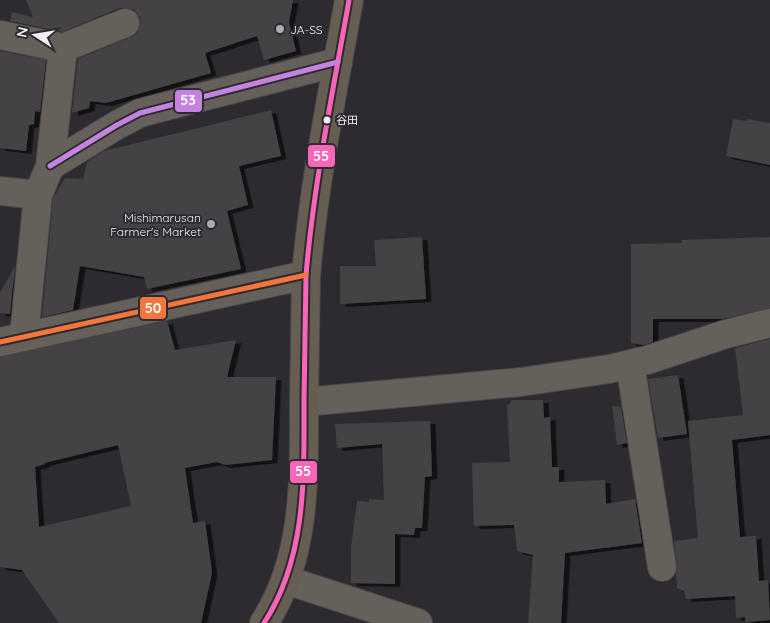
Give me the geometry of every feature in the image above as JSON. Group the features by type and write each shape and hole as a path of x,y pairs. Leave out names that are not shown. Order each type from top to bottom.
{"main road":[{"path":"264,623 286,580 296,539 304,476 306,275 317,184 349,0"}],"street":[{"path":"0,34 63,48 125,23"},
{"path":"63,48 50,166 38,196 12,339 306,275"},
{"path":"50,166 117,124 140,113 338,62"},
{"path":"0,191 38,196"},
{"path":"304,402 521,382 608,369 770,323"},
{"path":"630,364 662,567"},
{"path":"286,580 418,623"}],"building":[{"path":"26,0 293,0 289,22 296,51 264,60 257,36 205,53 211,73 106,103 90,101 89,108 72,113 78,59 131,37 137,33 140,26 140,18 134,10 120,8 62,32 10,21 12,12 33,17"},
{"path":"0,51 46,60 40,112 35,111 34,124 29,125 26,151 0,148"},
{"path":"271,110 281,156 239,166 248,205 227,211 241,269 147,289 144,277 80,266 73,310 42,317 53,199 65,178 83,179 87,162 104,151"},
{"path":"733,119 747,121 748,119 770,123 770,165 726,156"},
{"path":"422,237 426,299 340,304 340,266 376,266 374,240"},
{"path":"770,237 770,308 722,319 653,319 653,342 643,345 631,343 631,244 682,243 682,240"},
{"path":"15,266 10,314 0,313 0,293"},
{"path":"167,321 175,350 236,340 227,377 276,377 272,460 225,465 217,462 185,468 193,523 205,521 212,573 201,623 59,623 22,570 0,567 0,357","holes":["118,445 131,506 39,527 35,467 44,463"]},
{"path":"770,339 770,435 732,440 740,537 756,536 759,581 768,580 770,620 745,622 745,617 736,618 735,596 686,599 684,591 677,588 674,541 698,538 688,421 743,415 735,348"},
{"path":"678,375 687,434 658,438 648,379"},
{"path":"511,400 543,400 544,418 550,417 552,467 559,467 559,482 605,480 606,504 635,499 642,543 565,553 561,623 528,623 533,555 517,551 514,525 474,526 472,463 510,462 507,405 510,404"},
{"path":"612,406 621,407 627,443 617,445"},
{"path":"430,421 432,476 425,477 422,528 415,528 414,535 395,534 395,584 351,583 351,547 357,501 369,502 369,499 384,500 382,444 337,448 335,424"}],"transit line":[{"name":"55","path":"264,623 278,598 288,571 296,544 300,515 304,458 306,275 309,240 330,102 349,0"},
{"name":"53","path":"50,166 140,113 338,62"},
{"name":"50","path":"0,342 306,275"}],"place":[{"name":"JA-SS","path":"280,29"},
{"name":"谷田","path":"327,120"},
{"name":"Mishimarusan Farmer's Market","path":"211,224"}]}
